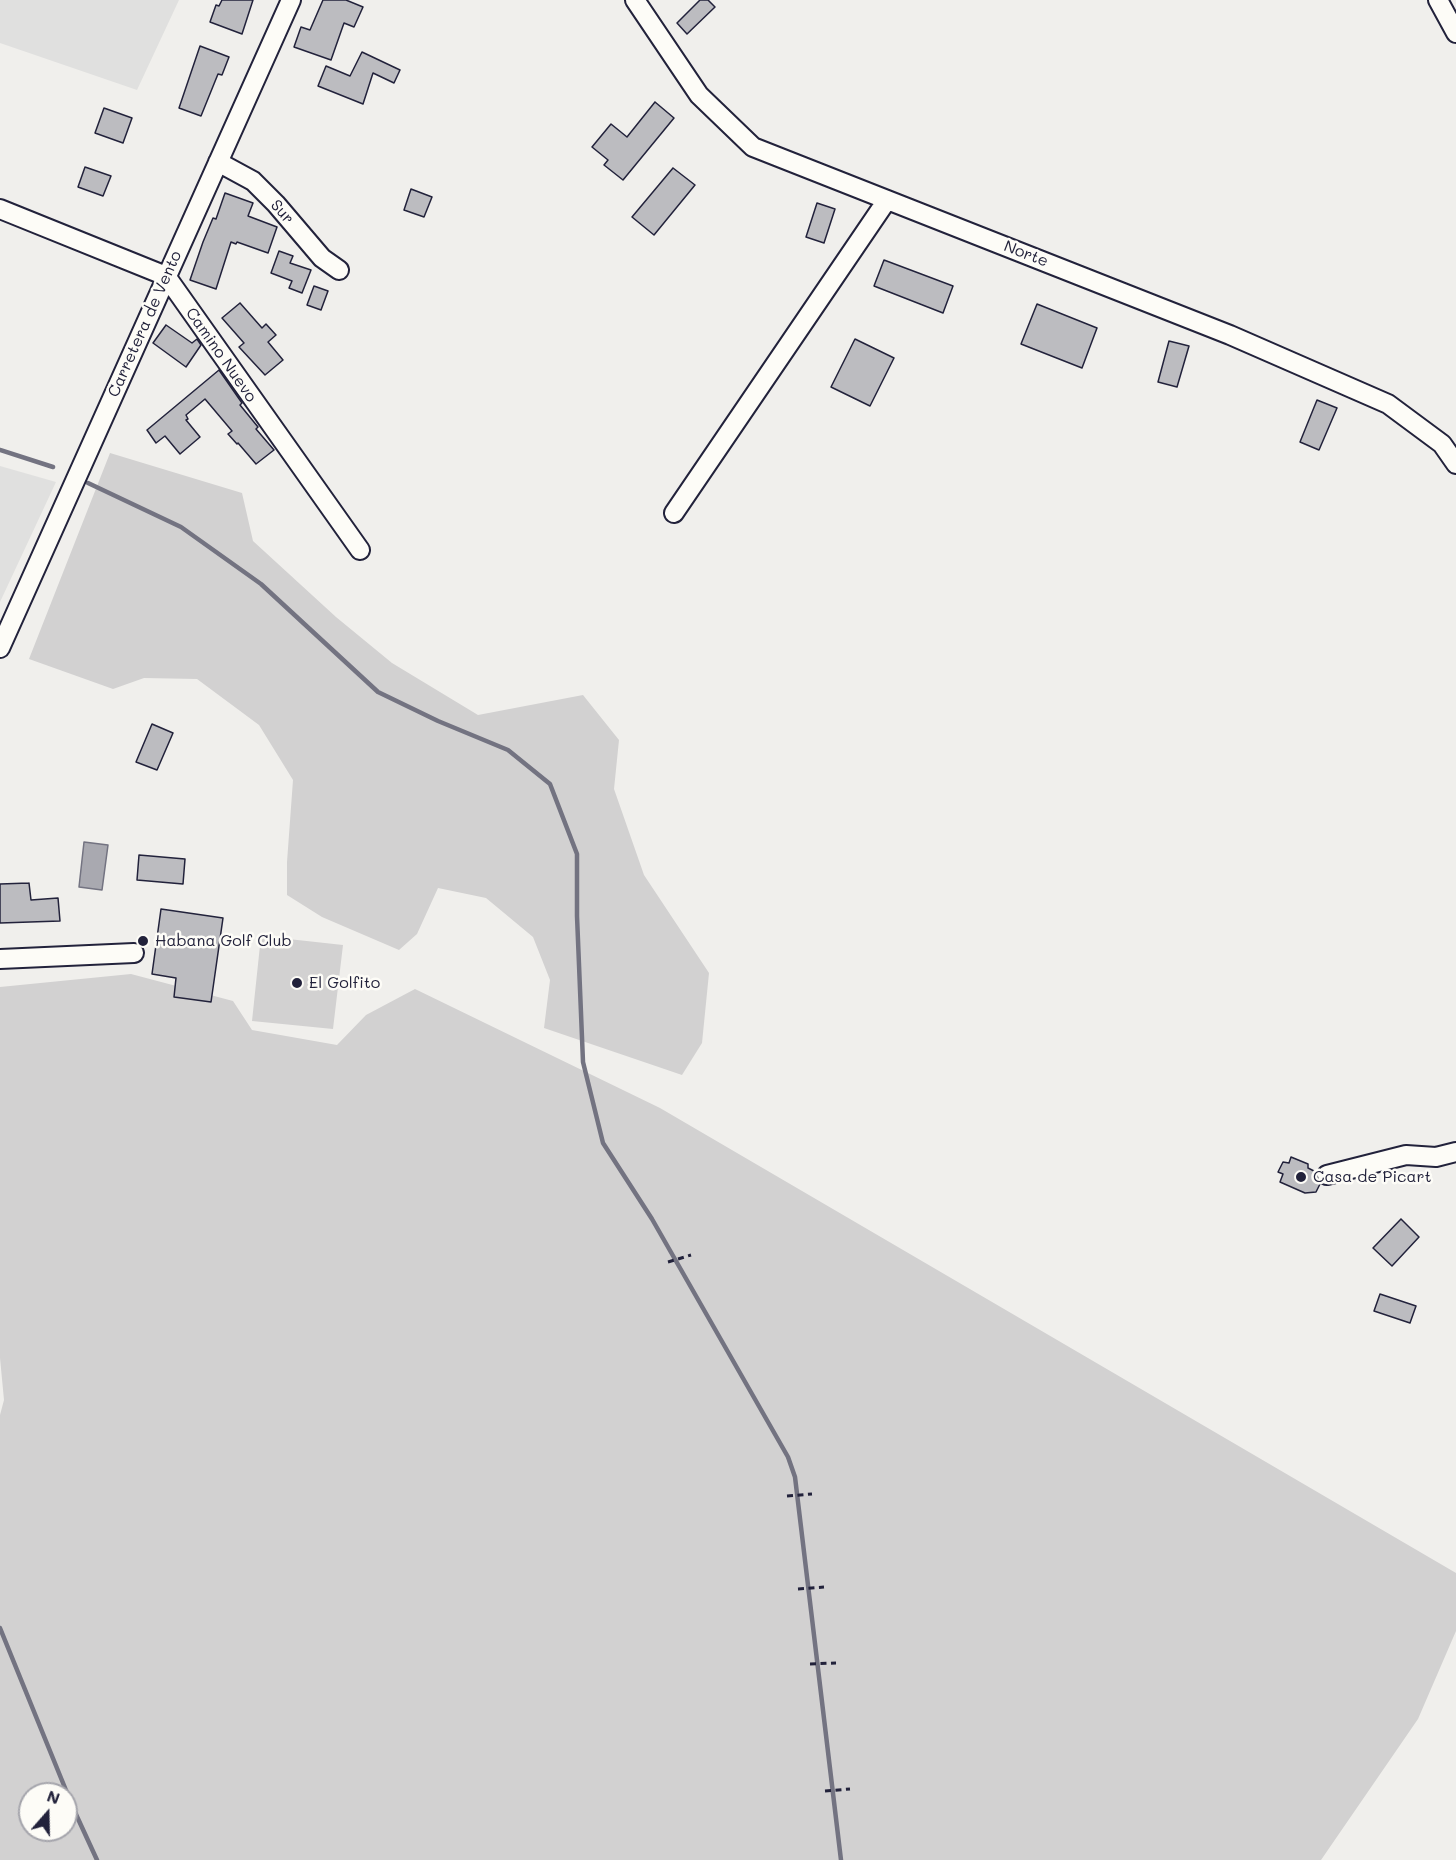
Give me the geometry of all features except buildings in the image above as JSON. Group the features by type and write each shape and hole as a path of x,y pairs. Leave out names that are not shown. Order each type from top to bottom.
{"street":[{"name":"Carretera de Vento","path":"0,648 165,276 291,0"},
{"name":"Norte","path":"635,0 699,95 753,147 1230,335 1388,404 1442,444 1456,464"},
{"path":"1438,0 1456,33"},
{"name":"Sur","path":"218,162 253,181 322,258 339,270"},
{"path":"675,513 888,200"},
{"path":"0,209 165,276"},
{"name":"Camino Nuevo","path":"165,276 360,550"},
{"path":"0,959 134,953"},
{"path":"1327,1175 1406,1155 1436,1157 1456,1152"}],"path":[{"path":"668,1262 691,1255"},
{"path":"787,1496 813,1494"},
{"path":"798,1588 824,1587"},
{"path":"810,1664 836,1663"},
{"path":"825,1791 850,1789"}],"shaded area":[{"path":"0,0 179,0 137,90 0,43"},
{"path":"110,453 242,493 253,541 336,617 392,663 478,715 583,695 619,740 614,789 644,875 709,973 702,1043 682,1075 544,1028 550,980 533,937 486,898 438,888 417,934 399,950 322,917 287,895 293,780 259,725 197,679 144,678 113,689 29,659"},
{"path":"0,466 56,482 0,602"},
{"path":"84,842 108,845 102,890 79,887"},
{"name":"El Golfito","path":"261,936 343,945 333,1029 252,1021"},
{"path":"131,974 233,1001 252,1030 337,1045 366,1015 415,989 660,1108 1456,1573 1456,1631 1418,1719 1321,1860 0,1860 0,1415 4,1400 0,1358 0,987"}],"waterway":[{"path":"0,450 53,467"},
{"path":"88,483 181,527 261,584 378,692 438,721 508,750 550,784 577,854 583,1062 603,1143 652,1219 788,1457 795,1477 841,1860"},
{"path":"0,1628 74,1810 97,1860"}],"place":[{"name":"Habana Golf Club","path":"143,941"},
{"name":"El Golfito","path":"297,983"},
{"name":"Casa de Picart","path":"1301,1177"}]}
